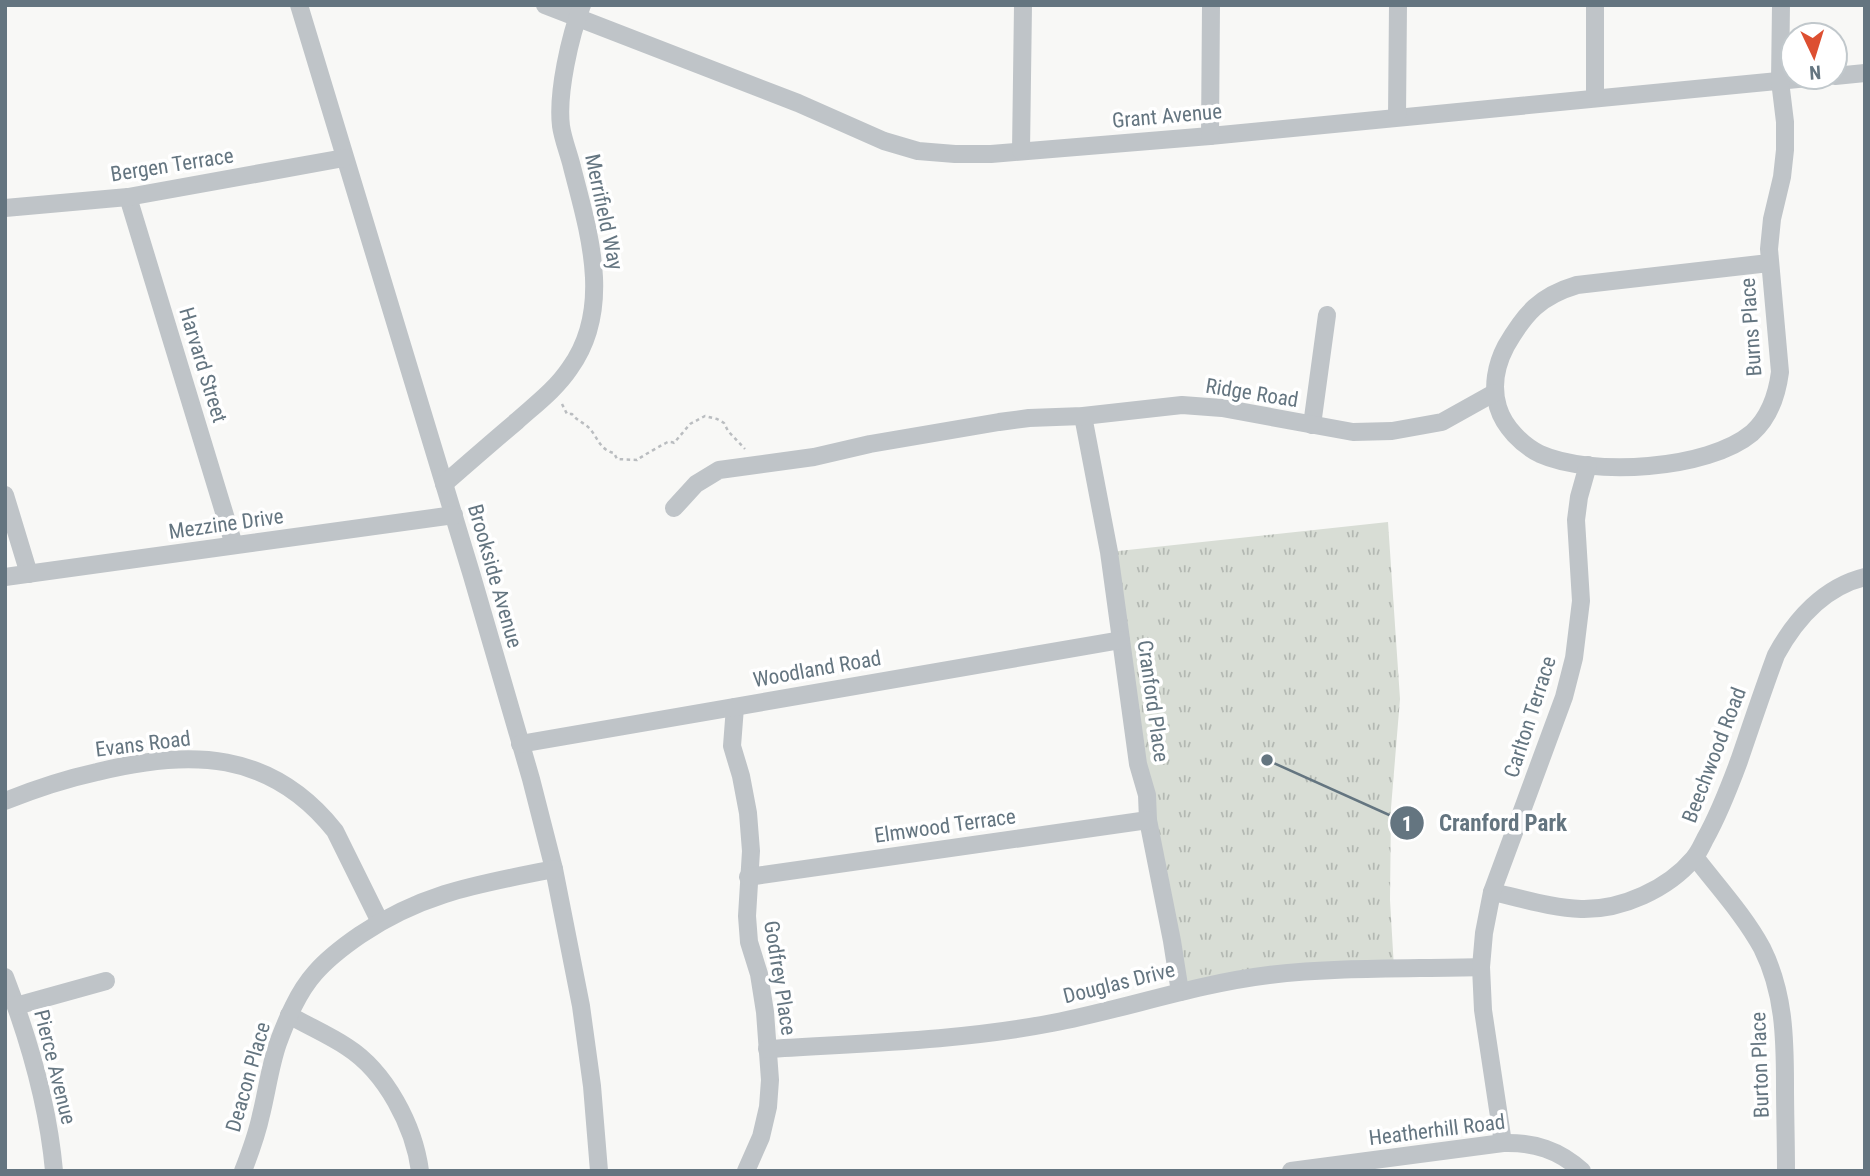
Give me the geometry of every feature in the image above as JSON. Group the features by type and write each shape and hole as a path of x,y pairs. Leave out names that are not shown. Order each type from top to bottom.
{"street":[{"name":"Brookside Avenue","path":"299,5 444,484 554,869 581,1006 592,1086 599,1171"},
{"name":"Grant Avenue","path":"545,5 579,11 884,141 918,151 955,154 1210,136 1779,80"},
{"path":"1021,151 1023,5"},
{"path":"1210,136 1211,5"},
{"path":"1397,117 1398,5"},
{"path":"1595,5 1595,98"},
{"name":"Merrifield Way","path":"444,484 552,390 571,367 583,345 592,319 596,297 592,254 561,125 561,96 579,11"},
{"name":"Burns Place","path":"1494,393 1500,412 1522,442 1538,453 1555,459 1588,465 1645,467 1680,462 1714,453 1737,443 1763,421 1778,390 1780,372 1769,263 1772,219 1785,150 1781,91"},
{"name":"Bergen Terrace","path":"5,208 128,197 344,158"},
{"name":"Harvard Street","path":"128,197 234,545"},
{"path":"1494,393 1497,370 1515,331 1527,314 1559,290 1577,285 1769,263"},
{"path":"1312,425 1327,315"},
{"name":"Ridge Road","path":"674,508 696,484 719,470 814,457 870,444 999,422 1182,405 1222,408 1353,432 1392,430 1442,422 1494,393"},
{"name":"Cranford Place","path":"1083,416 1109,552 1139,764 1147,795 1148,820 1180,992"},
{"name":"Carlton Terrace","path":"1503,1143 1483,1010 1481,967 1484,933 1492,891 1564,697 1574,658 1581,601 1576,520 1588,465"},
{"path":"5,495 29,574"},
{"name":"Mezzine Drive","path":"5,577 453,515"},
{"name":"Beechwood Road","path":"1492,891 1557,907 1584,909 1630,900 1652,891 1672,878 1695,857 1713,825 1728,792 1776,655 1786,636 1818,601 1836,589 1865,577"},
{"name":"Woodland Road","path":"520,744 1121,640"},
{"name":"Godfrey Place","path":"734,707 732,746 748,814 751,851 747,916 749,942 765,1012 770,1080 768,1107 758,1144 746,1171"},
{"name":"Evans Road","path":"5,801 65,780 115,767 189,758 236,764 260,772 285,785 308,802 328,822 380,922"},
{"name":"Elmwood Terrace","path":"748,877 1148,820"},
{"name":"Burton Place","path":"1695,857 1749,927 1763,950 1774,979 1785,1031 1786,1171"},
{"name":"Deacon Place","path":"243,1171 261,1117 277,1046 289,1016 314,974 349,943 380,922 426,899 464,887 554,869"},
{"name":"Douglas Drive","path":"768,1049 989,1032 1110,1011 1180,992 1267,976 1318,971 1481,967"},
{"name":"Pierce Avenue","path":"5,977 32,1056 54,1171"},
{"path":"16,1006 106,981"},
{"path":"289,1016 348,1047 367,1063 386,1086 401,1111 412,1135 420,1171"},
{"name":"Heatherhill Road","path":"1291,1171 1503,1143 1546,1148 1572,1161 1582,1171"}],"path":[{"path":"552,390 560,398 567,414 572,414 575,419 590,428 597,441 607,452 614,453 617,459 637,460 668,442 674,443 690,424 705,416 724,423 750,454 752,466"}],"green space":[{"path":"1388,522 1400,699 1391,808 1390,900 1394,969 1180,992 1109,552"}],"place":[{"name":"Cranford Park","path":"1267,760"}]}
